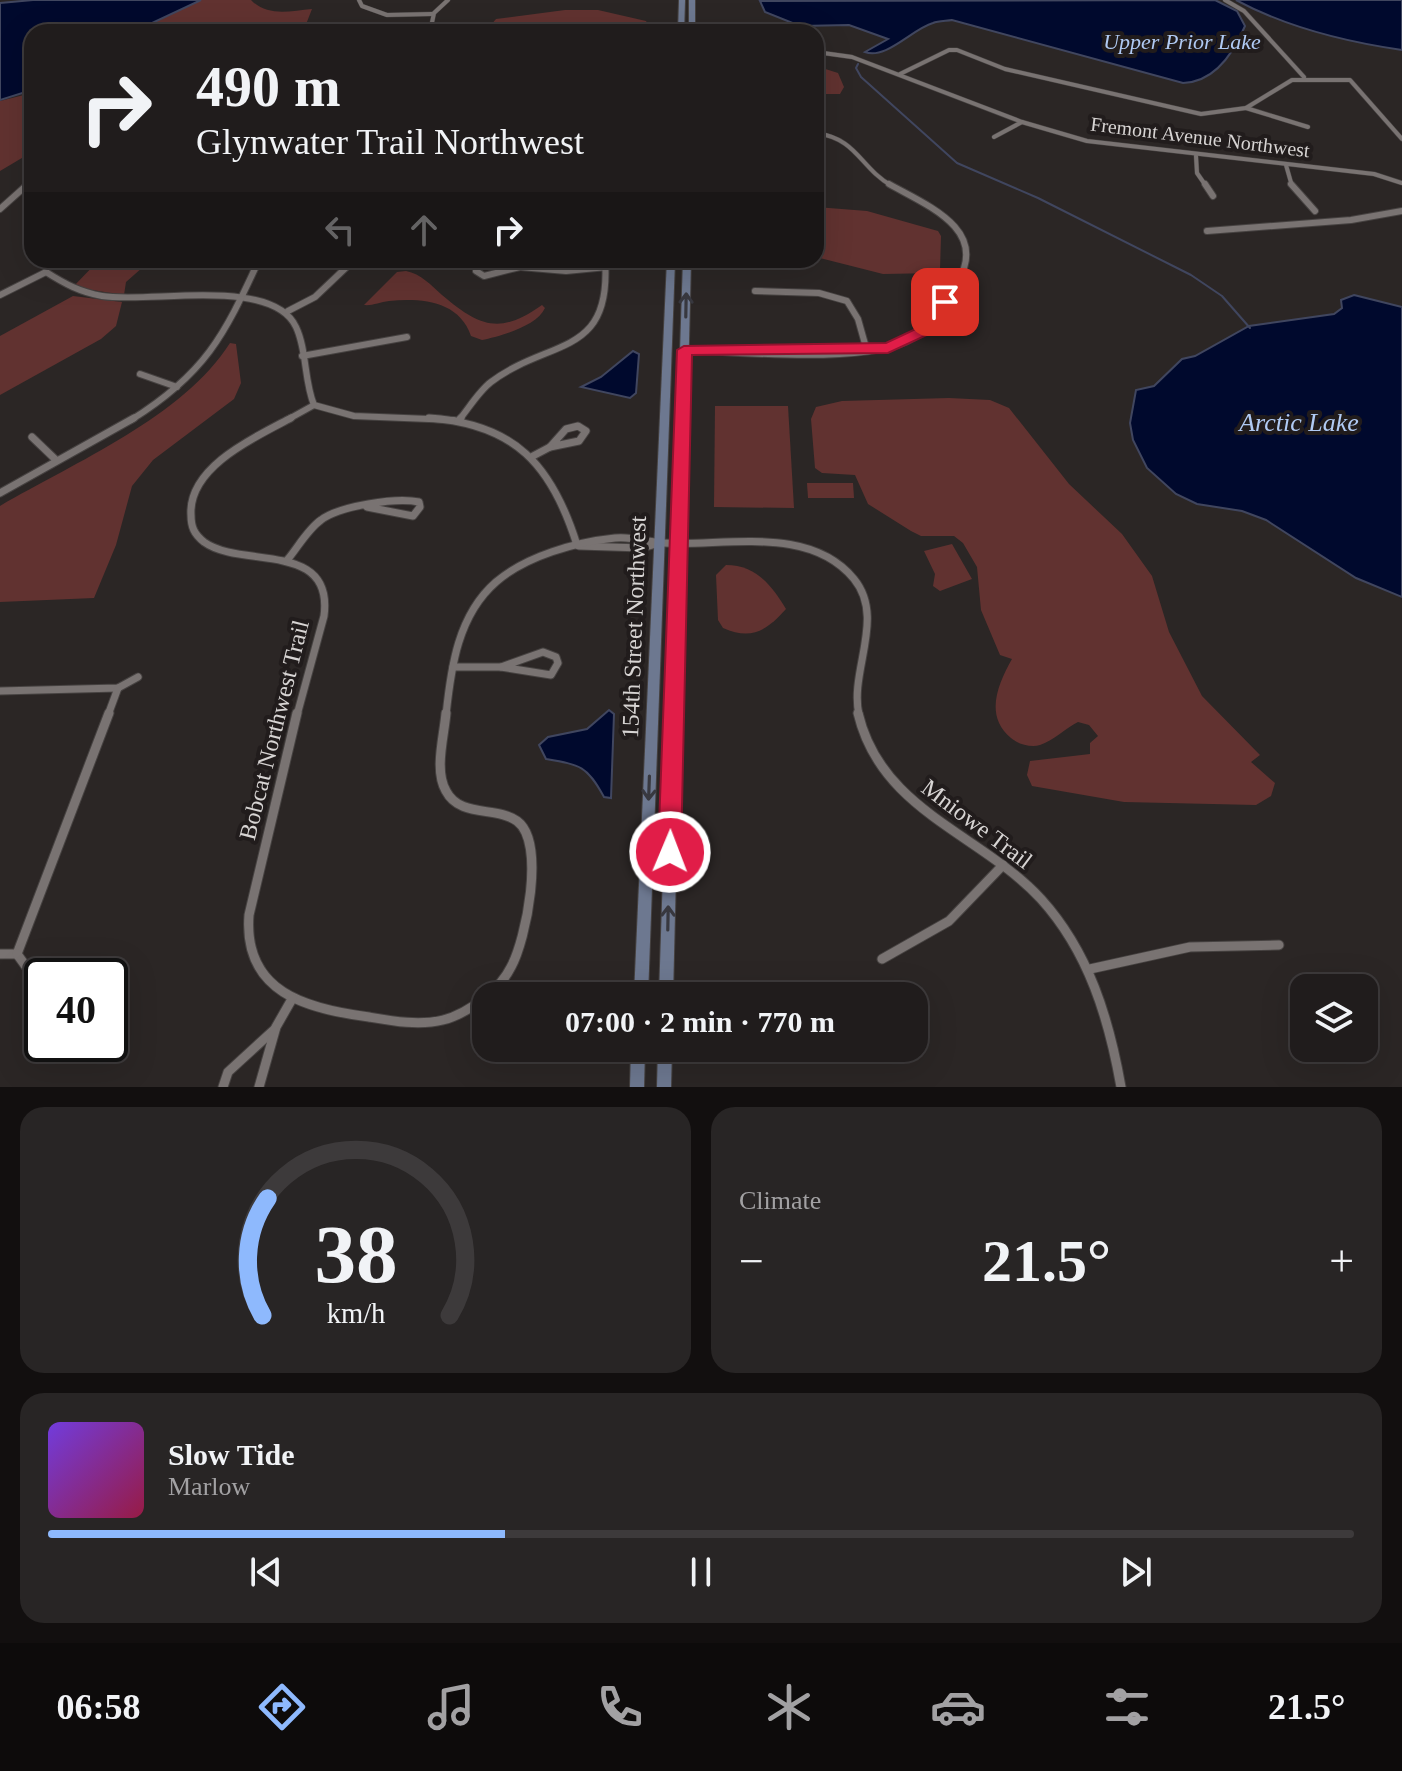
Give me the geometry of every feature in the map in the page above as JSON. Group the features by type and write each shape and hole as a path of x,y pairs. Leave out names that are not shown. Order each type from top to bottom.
{"street":[{"path":"359,0 362,6 387,15 432,14"},
{"path":"431,24 437,5 448,0"},
{"path":"682,0 682,24"},
{"path":"692,0 692,24"},
{"path":"1225,0 1244,11 1304,77"},
{"path":"900,74 949,50 957,50 1005,69 1201,114 1246,108 1292,80 1342,77 1350,80 1402,139"},
{"name":"Fremont Avenue Northwest","path":"824,53 844,55 1022,122 1087,141 1196,156 1374,174 1402,183"},
{"path":"1246,108 1308,127"},
{"path":"994,137 1022,122"},
{"path":"684,350 867,351 897,346 923,331 961,282 966,267 966,249 948,217 868,169 845,140 824,135"},
{"path":"1196,156 1197,173 1213,196"},
{"path":"1286,165 1292,186 1315,211"},
{"path":"0,209 24,187"},
{"path":"1207,231 1351,220 1402,211"},
{"path":"46,272 47,268"},
{"path":"0,493 128,420 177,387 219,342 255,268"},
{"path":"288,311 315,297 346,268"},
{"path":"478,268 476,271 484,276 516,268"},
{"path":"532,268 566,271 581,268"},
{"path":"458,421 490,382 585,335 599,313 607,290 606,268"},
{"name":"154th Street Northwest","path":"642,982 671,268"},
{"name":"154th Street Northwest","path":"666,982 687,268"},
{"path":"0,295 46,272"},
{"path":"46,272 65,289 105,297 241,297 270,301 288,311 296,327 314,405 350,417 425,417 458,421 496,433 533,456 552,480 577,545"},
{"path":"755,291 819,293 847,301 858,319 867,351"},
{"path":"302,356 407,337"},
{"path":"140,374 177,387"},
{"name":"Bobcat Northwest Trail","path":"314,405 216,466 196,487 189,508 195,530 214,547 288,559 312,572 324,591 325,603 304,697 284,762 248,925 250,947 258,967 270,982 292,999 408,1024 455,1016 472,1006"},
{"path":"533,456 550,447 579,441 586,431 578,426 566,429 550,447"},
{"path":"32,437 56,460"},
{"path":"288,559 319,521 350,508 405,499 419,502 420,507 413,516 405,517 367,507"},
{"name":"Bobcat Northwest Trail","path":"500,982 512,967 520,949 532,839 525,826 511,817 464,809 443,792 440,777 453,667 463,622 489,588 534,558 577,545 642,548 660,543 677,543"},
{"name":"Mniowe Trail","path":"677,543 804,548 836,563 850,576 862,592 869,620 856,695 860,718 878,762 897,788 921,811 1003,865 1055,915 1090,969 1103,1001 1121,1087"},
{"path":"453,667 501,667 543,677 551,675 558,663 556,657 543,652 501,667"},
{"path":"0,691 118,688 138,677"},
{"path":"17,954 118,688"},
{"path":"882,959 930,937 957,918 1003,865"},
{"path":"1090,969 1190,947 1279,945"},
{"path":"0,954 17,954"},
{"path":"17,954 24,964"},
{"path":"259,1087 276,1027 292,999"},
{"path":"223,1087 228,1072 276,1027"},
{"path":"637,1087 638,1062"},
{"path":"664,1087 665,1062"}],"shaded area":[{"path":"201,0 251,0 264,9 279,12 312,9 306,24 151,24"},
{"path":"565,10 598,10 646,21 648,24 492,24 496,19"},
{"path":"824,69 838,73 844,87 840,94 824,94"},
{"path":"24,95 24,157 0,171 0,101"},
{"path":"824,208 867,211 938,231 941,236 938,273 883,274 824,259"},
{"path":"91,268 142,268 126,282 124,295 73,287"},
{"path":"406,271 421,277 455,306 490,323 514,321 542,305 545,308 527,325 482,340 471,336 458,315 438,304 402,300 364,305 397,272"},
{"path":"73,296 122,302 116,326 101,339 0,395 0,336"},
{"path":"230,343 236,344 241,383 234,399 153,460 132,486 116,545 94,598 0,602 0,506 126,436 156,415 185,394"},
{"path":"990,400 1009,408 1069,484 1122,534 1152,576 1169,632 1202,696 1260,755 1251,762 1275,783 1271,796 1256,805 1124,802 1032,786 1027,775 1030,761 1090,754 1090,743 1098,736 1089,725 1078,722 1040,745 1025,745 1011,738 998,720 996,700 1012,659 1000,655 981,610 977,567 963,543 954,536 921,536 911,531 868,504 855,475 822,473 815,468 811,419 816,407 842,401"},
{"path":"715,406 788,406 794,508 714,507"},
{"path":"807,483 853,483 854,498 808,498"},
{"path":"952,544 972,579 940,591 933,586 935,574 924,551"},
{"path":"726,565 754,572 786,609 758,631 742,633 723,628 718,620 716,575"}],"water":[{"path":"33,0 201,0 150,24 24,24 24,92 0,100 0,3"},
{"name":"Upper Prior Lake","path":"1215,0 1237,11 1245,26 1222,64 1205,77 1183,83 952,20 925,26 882,52 865,52 888,39 849,25 795,24 765,12 760,1"},
{"name":"Upper Prior Lake","path":"1236,0 1402,0 1402,50 1317,32 1275,18"},
{"name":"Arctic Lake","path":"1354,295 1402,307 1402,597 1356,578 1266,520 1242,511 1197,504 1176,494 1147,468 1133,440 1130,423 1136,390 1154,386 1182,359 1195,356 1249,326 1334,314 1342,308 1341,300"},
{"path":"633,351 639,354 636,393 630,398 581,387 601,377"},
{"path":"609,710 614,714 611,798 604,797 593,779 582,769 546,759 539,745 548,737 587,729"}],"waterway":[{"path":"858,64 856,68 861,77 957,163 1038,198 1191,275 1222,296 1250,328"}],"route":[{"path":"670,852 684,350 867,351 888,348 916,337 931,323 945,302"}]}
